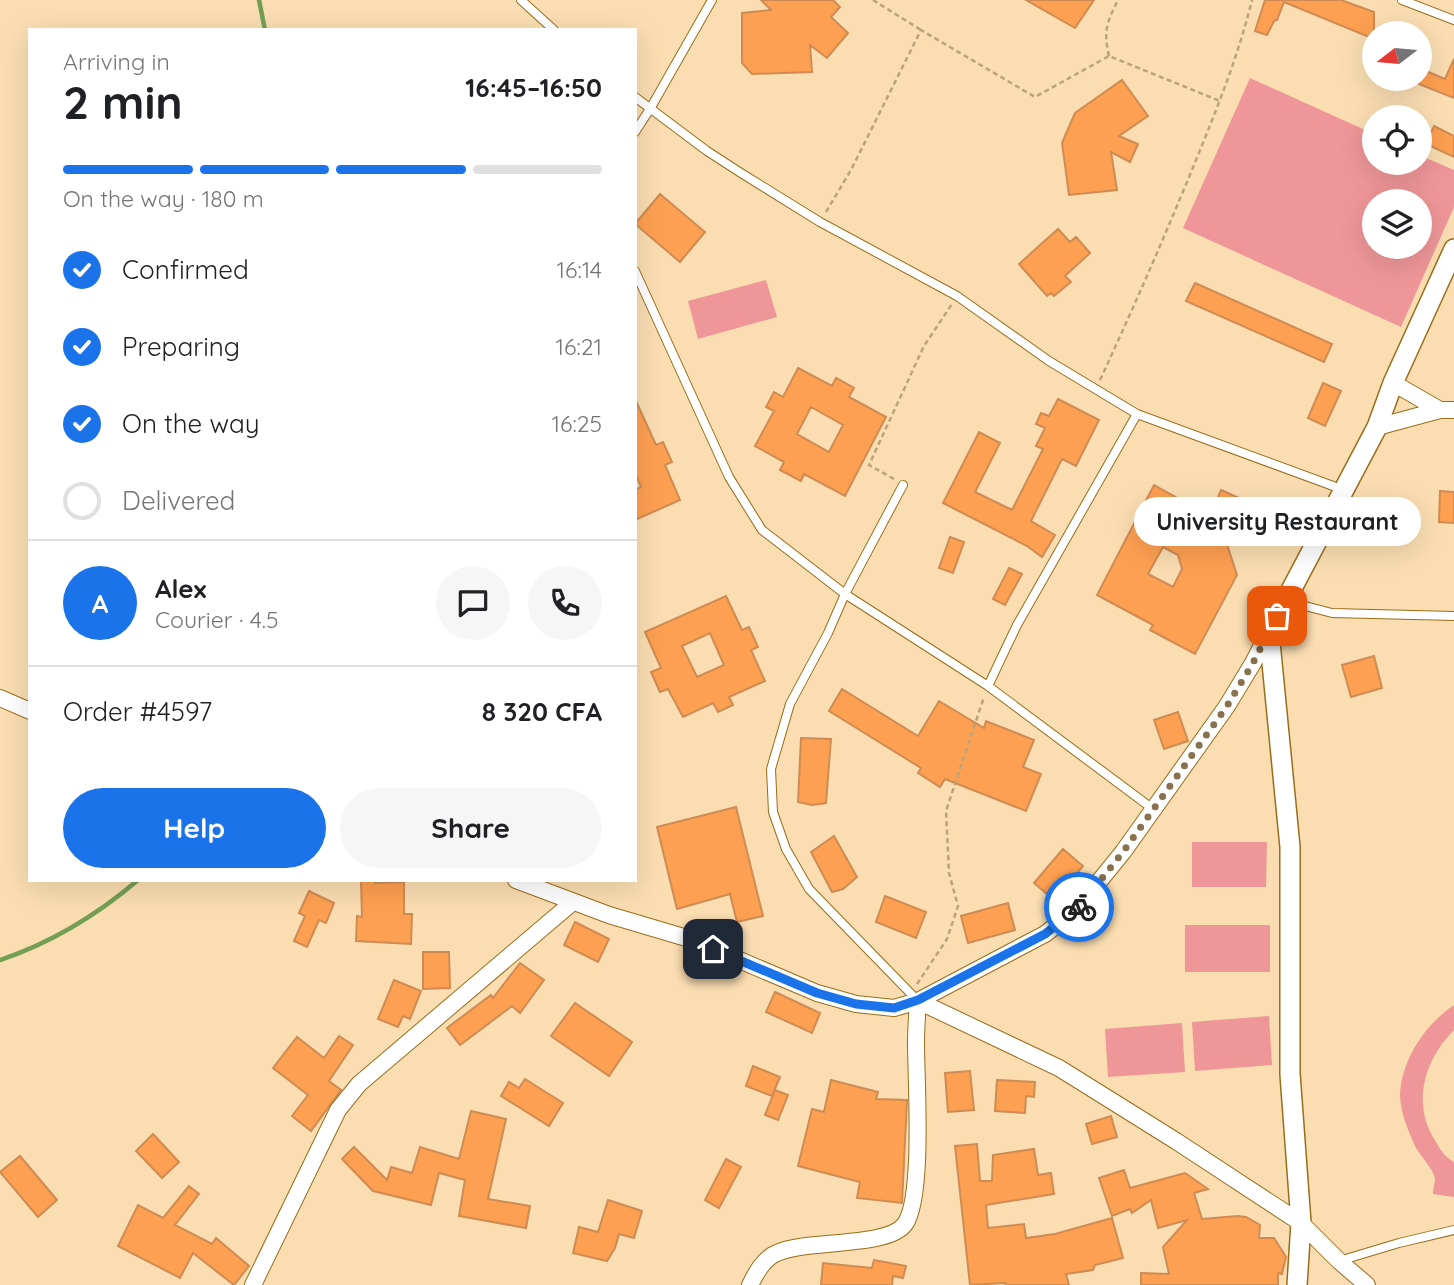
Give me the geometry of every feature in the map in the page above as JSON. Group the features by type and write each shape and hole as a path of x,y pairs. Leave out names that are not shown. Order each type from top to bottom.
{"street":[{"path":"521,882 573,902 690,939 817,993 856,1004 894,1008 918,1000 1045,934 1076,911 1123,852 1227,706 1253,663 1377,427 1393,383 1454,249"},
{"path":"1393,383 1447,410"},
{"path":"1377,427 1447,410"},
{"path":"1269,632 1290,848 1290,1074 1301,1223 1297,1285"},
{"path":"0,698 28,710"},
{"path":"253,1285 338,1110 359,1084 573,902"},
{"path":"918,1000 1059,1068 1176,1141 1301,1223 1367,1285"},
{"path":"750,1285 757,1270 776,1253 890,1236 905,1224 914,1201 918,1114 918,1000"}],"lane":[{"path":"521,0 552,28"},
{"path":"637,129 712,0"},
{"path":"1402,0 1454,20"},
{"path":"637,99 707,151 820,222 957,296 1049,361 1137,414 1344,490"},
{"path":"637,275 729,477 762,530 845,594 988,686 1153,809"},
{"path":"988,686 1017,625 1137,414"},
{"path":"903,485 790,705 771,769 773,812 786,849 809,889 918,1000"},
{"path":"1286,601 1332,613 1454,616"},
{"path":"1339,1261 1454,1230"}],"path":[{"path":"873,0 1035,97 1109,56"},
{"path":"1109,56 1104,38 1107,23 1118,0"},
{"path":"1096,389 1158,252 1220,101 1242,41 1252,0"},
{"path":"820,222 850,170 921,30"},
{"path":"1109,56 1220,101"},
{"path":"903,485 869,465 924,346 957,296"},
{"path":"917,984 947,939 958,905 949,873 946,811 988,686"}],"shaded area":[{"path":"1250,78 1362,129 1362,175 1432,175 1432,161 1454,170 1454,207 1432,257 1432,189 1362,189 1362,259 1431,259 1401,327 1183,228"},
{"path":"766,280 777,317 698,339 688,301"},
{"path":"1192,842 1267,842 1266,887 1192,887"},
{"path":"1185,925 1270,925 1270,972 1185,972"},
{"path":"1454,1005 1454,1030 1435,1055 1424,1083 1423,1098 1428,1128 1442,1151 1454,1162 1454,1197 1433,1194 1435,1178 1410,1134 1400,1094 1405,1068 1417,1043 1434,1022"},
{"path":"1269,1016 1272,1065 1195,1071 1192,1022"},
{"path":"1182,1023 1185,1072 1108,1077 1105,1029"}],"building":[{"path":"761,0 833,0 840,7 831,17 848,33 827,58 810,45 812,72 752,74 742,63 742,13 771,10"},
{"path":"1026,0 1094,0 1075,28"},
{"path":"1265,0 1341,0 1374,12 1374,21 1362,21 1362,34 1284,2 1267,35 1255,31"},
{"path":"1454,59 1454,98 1432,89 1432,74 1445,79"},
{"path":"1122,80 1148,116 1119,136 1138,144 1130,162 1111,152 1117,190 1069,195 1062,143 1075,113"},
{"path":"1434,126 1454,136 1454,157 1432,147"},
{"path":"660,194 705,232 680,262 637,226 637,222"},
{"path":"1058,229 1070,242 1076,237 1090,253 1065,276 1071,282 1054,296 1051,293 1047,296 1019,264"},
{"path":"1195,283 1332,344 1324,362 1186,301"},
{"path":"798,368 832,386 836,378 854,388 849,397 886,417 845,496 804,474 801,481 780,470 784,462 755,446 774,411 766,407 774,392 783,397","holes":["811,407 843,425 829,452 797,434"]},
{"path":"1323,383 1341,391 1325,426 1308,418"},
{"path":"1058,399 1099,420 1076,466 1062,459 1031,521 1055,535 1042,557 1027,546 943,503 979,432 1000,443 975,492 1012,510 1043,449 1036,446 1045,428 1036,424 1041,413 1049,416"},
{"path":"637,403 656,445 663,442 672,462 665,465 680,500 637,519 637,489 641,487 637,478"},
{"path":"1154,485 1210,516 1214,505 1237,575 1195,654 1150,630 1153,625 1097,595","holes":["1163,547 1178,555 1182,569 1173,587 1148,574"]},
{"path":"1221,490 1257,506 1252,517 1216,502"},
{"path":"1440,491 1454,492 1454,523 1439,522"},
{"path":"950,537 964,542 953,573 939,568"},
{"path":"1009,568 1022,574 1005,605 993,599"},
{"path":"726,596 742,630 749,627 758,647 751,650 765,681 729,697 733,705 718,712 713,703 683,717 668,689 660,692 651,672 661,668 645,632","holes":["710,633 724,665 697,677 682,646"]},
{"path":"1374,656 1382,688 1351,697 1342,665"},
{"path":"842,689 918,736 939,701 984,728 986,721 1034,740 1023,767 1041,774 1026,811 945,779 940,787 918,773 921,768 829,711"},
{"path":"1178,712 1188,741 1164,749 1154,720"},
{"path":"801,738 831,739 826,803 812,805 798,802"},
{"path":"736,807 763,916 737,922 730,894 677,909 657,827"},
{"path":"834,836 857,877 843,889 832,892 811,852"},
{"path":"1063,849 1083,866 1054,900 1034,883"},
{"path":"361,882 404,882 404,914 412,914 411,944 356,941 357,916 362,917"},
{"path":"309,891 334,903 326,923 319,920 307,947 294,941 305,916 299,913"},
{"path":"885,896 926,912 916,938 876,922"},
{"path":"1008,903 1015,930 968,943 961,916"},
{"path":"575,922 609,939 598,962 564,945"},
{"path":"423,952 449,952 450,988 423,989"},
{"path":"520,963 544,980 520,1013 512,1006 460,1045 447,1028 491,995 493,998"},
{"path":"394,980 421,991 410,1019 403,1016 398,1027 378,1019"},
{"path":"775,992 820,1013 812,1033 766,1012"},
{"path":"575,1003 632,1042 609,1076 551,1036"},
{"path":"339,1036 353,1045 329,1081 341,1090 311,1131 292,1116 308,1095 273,1068 297,1037 324,1058"},
{"path":"753,1066 780,1077 772,1096 746,1086"},
{"path":"970,1071 974,1110 948,1112 945,1073"},
{"path":"525,1079 563,1103 549,1126 501,1096 509,1082 519,1088"},
{"path":"831,1080 878,1092 876,1099 907,1100 902,1203 857,1198 860,1182 798,1166 812,1109 824,1112"},
{"path":"997,1080 1035,1082 1034,1097 1026,1096 1025,1113 995,1111"},
{"path":"775,1090 788,1095 778,1120 765,1115"},
{"path":"471,1111 506,1119 488,1199 530,1206 526,1228 459,1216 465,1180 439,1173 431,1205 373,1191 342,1159 354,1147 387,1180 391,1167 412,1173 420,1147 459,1159"},
{"path":"1111,1116 1117,1137 1092,1144 1086,1124"},
{"path":"153,1134 179,1162 162,1178 136,1151"},
{"path":"977,1144 980,1181 992,1181 993,1155 1034,1149 1038,1175 1051,1173 1054,1194 986,1205 988,1228 1024,1224 1026,1238 1055,1234 1112,1218 1123,1258 1095,1265 1093,1270 1066,1274 1069,1285 970,1285 955,1146"},
{"path":"20,1156 57,1200 38,1217 0,1172"},
{"path":"726,1159 741,1167 719,1208 705,1200"},
{"path":"1124,1170 1130,1188 1185,1173 1208,1189 1194,1193 1202,1219 1238,1216 1246,1217 1260,1225 1259,1238 1274,1238 1286,1257 1282,1274 1278,1273 1278,1285 1141,1285 1141,1273 1169,1274 1163,1247 1187,1220 1158,1228 1151,1200 1132,1213 1130,1209 1112,1216 1099,1178"},
{"path":"189,1186 199,1194 175,1225 212,1244 216,1238 249,1266 234,1285 193,1253 180,1278 118,1246 138,1205 163,1218"},
{"path":"608,1200 642,1211 634,1238 619,1234 607,1261 573,1253 579,1227 598,1232"},
{"path":"874,1260 906,1266 903,1278 893,1276 892,1285 821,1285 823,1263 872,1268"}],"waterway":[{"path":"259,0 265,28"},
{"path":"0,960 73,927 135,882"}],"way so far":[{"path":"1079,907 1123,852 1227,706 1277,616"}],"place":[{"name":"University Restaurant","path":"1277,616"}],"route":[{"path":"713,949 817,993 856,1004 894,1008 918,1000 1045,934 1079,907"}]}
